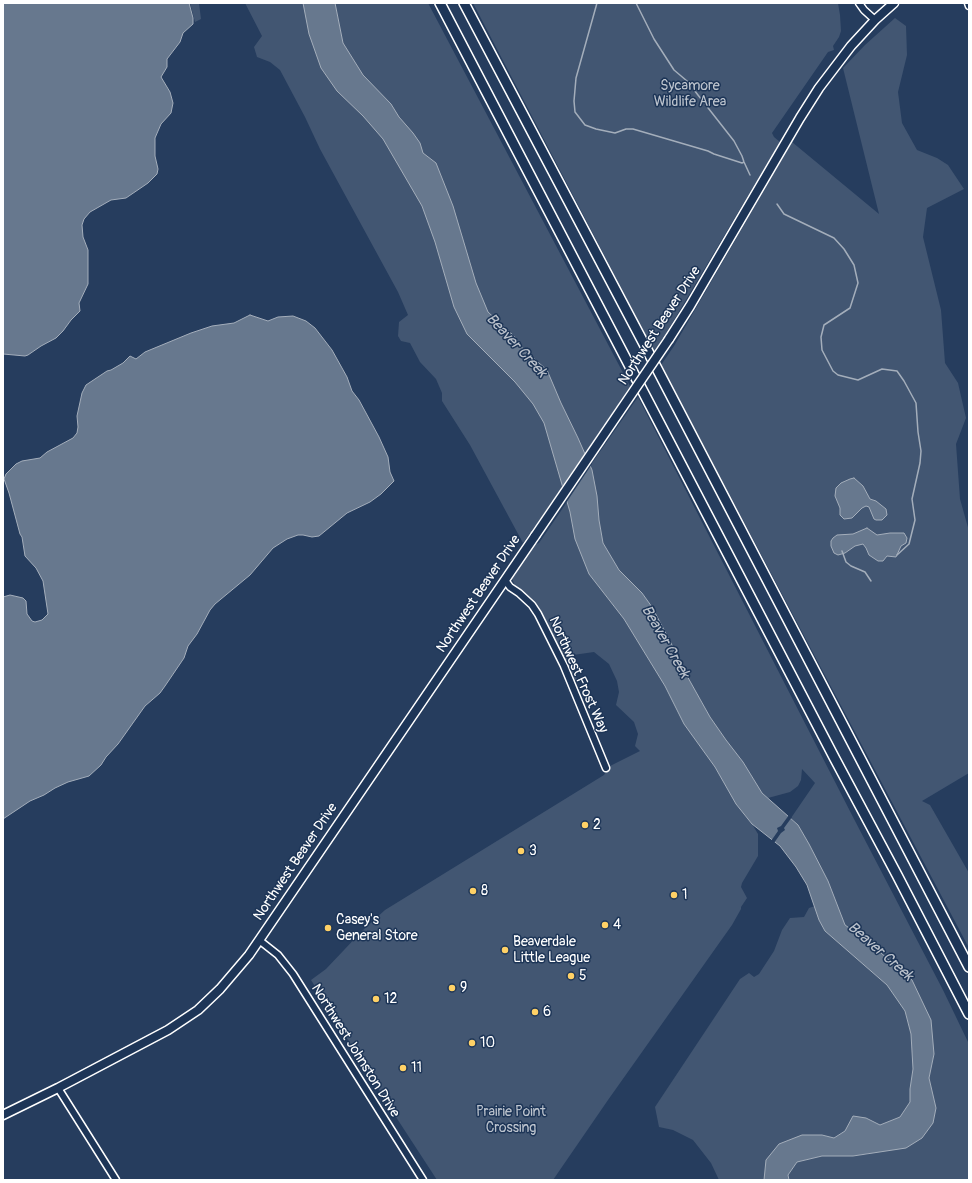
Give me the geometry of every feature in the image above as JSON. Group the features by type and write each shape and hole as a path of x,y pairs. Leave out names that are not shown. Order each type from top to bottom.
{"highway":[{"path":"440,3 969,1014"},
{"path":"464,3 653,360 969,967"}],"main road":[{"name":"Northwest Beaver Drive","path":"3,1115 58,1088 183,1021 220,989 241,965 669,339 819,88 850,46 894,3"}],"street":[{"path":"859,3 875,20"},
{"name":"Northwest Frost Way","path":"504,580 510,587 532,605 541,619 564,666 606,768"},
{"name":"Northwest Johnston Drive","path":"259,940 278,955 293,974 423,1180"},
{"path":"58,1088 116,1180"}],"green space":[{"path":"190,3 199,3 201,19 195,22"},
{"path":"245,3 428,3 630,386 579,464 523,543 470,445 442,401 442,393 436,379 420,362 410,343 401,341 398,336 399,322 408,315 398,292 320,149 280,70 270,62 257,57 254,47 262,36"},
{"name":"Sycamore Wildlife Area","path":"473,3 838,3 841,31 833,46 834,50 828,52 772,133 780,142 654,351"},
{"path":"895,18 906,26 907,55 898,92 902,123 917,150 937,158 948,165 964,189 927,208 923,237 941,310 945,363 958,383 966,418 956,444 960,499 969,531 969,773 922,801 930,805 969,873 969,948 661,365 674,346 792,142 879,214 843,68 865,45"},
{"path":"638,397 943,990 969,1044 969,1180 789,1180 788,1175 797,1162 822,1156 853,1156 869,1154 936,1108 929,1078 934,1054 883,954 845,925 828,881 798,825 791,818 815,783 802,769 801,780 798,786 790,792 768,798 762,793 743,762 710,717 677,658 673,647 652,607 642,593 619,570 603,543 592,470 590,466"},
{"name":"Beaverdale Little League","path":"567,502 589,574 624,619 665,686 684,724 715,767 736,804 758,834 758,856 742,883 741,887 747,898 732,925 553,1180 437,1180 394,1114 311,980 326,969 362,931 385,910 604,775 610,766 640,751 635,746 638,734 634,722 616,705 619,692 617,681 609,664 594,652 566,656 578,681 573,684 547,623 530,599 515,585 512,579 534,545 539,543"},
{"path":"815,906 819,920 825,931 887,985 905,1011 911,1034 913,1069 910,1102 900,1117 880,1125 866,1118 834,1138 822,1135 766,1160 764,1180 719,1180 711,1163 693,1140 673,1130 659,1127 655,1107 740,979 749,973 754,977 759,974 774,951 782,930 790,918 804,917 809,908"}],"water":[{"path":"3,3 189,3 193,18 193,24 183,33 180,42 167,59 167,67 161,77 170,92 173,103 171,113 161,124 155,138 155,156 158,169 157,174 148,183 126,198 111,200 90,212 84,219 82,225 83,237 88,250 88,284 79,303 80,311 56,338 25,356 3,354"},
{"name":"Beaver Creek","path":"303,3 335,3 343,43 363,75 391,104 399,117 420,143 423,153 436,163 453,206 476,283 488,312 513,335 523,349 547,370 592,470 603,543 619,570 642,593 652,607 673,647 677,658 710,717 743,762 762,793 798,825 828,881 845,925 865,939 912,980 931,1020 934,1054 929,1078 936,1108 933,1123 922,1138 906,1148 853,1156 822,1156 797,1162 788,1175 789,1180 764,1180 766,1160 779,1144 802,1135 822,1135 834,1138 845,1131 853,1116 866,1118 880,1125 900,1117 910,1102 913,1069 911,1034 905,1011 887,985 825,931 819,920 807,885 796,867 780,846 752,824 736,804 715,767 684,724 665,686 624,619 589,574 575,539 570,512 544,423 533,404 515,382 467,334 454,307 435,242 422,206 383,139 363,116 337,91 321,68 309,34"},
{"path":"250,315 268,321 278,317 293,316 306,321 315,328 332,350 347,377 352,391 359,400 379,437 388,457 390,472 394,481 381,494 370,502 347,513 319,536 312,537 298,535 287,539 273,548 250,575 215,604 210,610 197,634 188,646 184,658 165,686 160,693 145,706 101,765 89,776 68,782 55,788 30,801 3,819 3,597 10,595 23,598 26,601 27,614 32,621 35,622 42,620 48,614 43,581 36,568 25,556 22,537 4,479 6,474 16,464 22,461 40,458 47,452 73,438 77,433 77,416 82,393 86,385 107,371 123,363 130,356 136,359 145,352 191,333 212,326 234,323"},
{"path":"854,478 863,486 870,499 876,501 886,509 887,515 882,520 874,519 869,507 866,506 852,518 844,519 840,515 840,508 835,496 836,488 841,483"},
{"path":"867,528 877,535 904,533 907,538 906,543 901,546 896,557 887,556 883,561 878,561 869,555 863,544 855,546 845,553 838,555 834,553 831,546 831,541 833,538 837,535 853,534"}],"pier":[{"path":"586,452 592,464 566,503 561,488"},
{"path":"789,815 792,817 784,828 785,830 774,843 771,841 778,831 777,828 781,826"}],"waterway":[{"path":"597,3 576,78 574,101 575,112 585,125 615,133 626,129 633,129 708,151 742,163 744,162"},
{"path":"636,3 654,39 674,70 687,81 734,141 750,175"},
{"path":"777,204 784,214 834,238 844,249 854,265 858,283 850,308 824,325 821,337 822,350 833,371 838,375 858,380 882,369 897,371 916,403 921,451 920,463 912,499 915,520 909,544 897,555"},
{"path":"842,551 846,562 851,566 865,572 871,581"}],"place":[{"name":"2","path":"585,825"},
{"name":"3","path":"521,851"},
{"name":"8","path":"473,891"},
{"name":"1","path":"674,895"},
{"name":"4","path":"605,925"},
{"name":"Casey's General Store","path":"328,928"},
{"name":"Beaverdale Little League","path":"505,950"},
{"name":"5","path":"571,976"},
{"name":"9","path":"452,988"},
{"name":"12","path":"376,999"},
{"name":"6","path":"535,1012"},
{"name":"10","path":"472,1043"},
{"name":"11","path":"403,1068"}],"park label":[{"name":"Prairie Point Crossing","path":"511,1120"}]}
